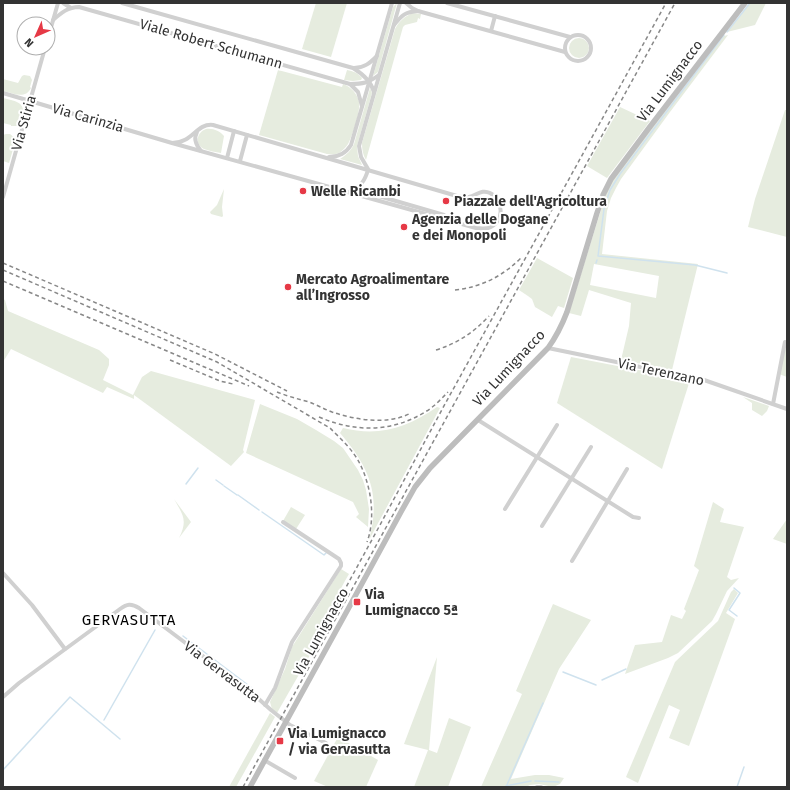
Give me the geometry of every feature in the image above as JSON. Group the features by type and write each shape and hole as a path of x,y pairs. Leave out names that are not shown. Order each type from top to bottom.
{"main road":[{"name":"Via Lumignacco","path":"250,787 415,487 430,468 548,348 558,334 563,323 603,195 611,179 745,3"}],"street":[{"path":"54,16 58,3"},
{"name":"Viale Robert Schumann","path":"63,3 71,8 84,8 350,84 363,84 370,82"},
{"name":"Viale Robert Schumann","path":"122,3 353,68 370,82 374,92"},
{"path":"321,156 340,156 352,145 392,3"},
{"path":"350,192 361,185 365,180 368,170 361,157 359,146 400,3"},
{"path":"406,3 418,11 565,52 570,59 578,62 586,59 591,53 592,48 590,40 586,37 578,35 570,37 447,3"},
{"path":"56,17 71,8"},
{"path":"393,26 404,14 418,11"},
{"path":"491,31 495,16"},
{"path":"565,52 566,44 570,37"},
{"name":"Via Stiria","path":"3,197 43,56"},
{"path":"353,68 365,66 377,56"},
{"path":"370,82 379,75"},
{"path":"350,84 358,92 363,108"},
{"name":"Via Carinzia","path":"3,93 172,143"},
{"path":"208,125 234,131 463,197 470,197 486,192 495,197 501,210 495,224 488,228 476,228 172,143 186,140 200,128 208,125"},
{"path":"200,128 195,135 195,138 201,151"},
{"path":"227,158 234,131"},
{"path":"240,161 247,135"},
{"path":"361,185 365,192 444,215 451,221"},
{"path":"773,404 785,342"},
{"name":"Via Terenzano","path":"548,348 704,380 787,409"},
{"path":"478,420 537,458 633,516 639,518"},
{"path":"505,509 557,425"},
{"path":"542,526 591,447"},
{"path":"572,560 627,470"},
{"path":"265,705 275,688 292,642 341,566 339,559 283,522"},
{"path":"3,573 32,605 65,649"},
{"name":"Via Gervasutta","path":"3,697 19,683 120,609 128,604 132,604 252,693 286,722"},
{"path":"286,722 326,743"},
{"path":"264,760 295,778"},
{"path":"537,787 542,787"}],"shaded area":[{"path":"316,3 347,3 331,57 302,49"},
{"path":"397,3 378,72 373,76 393,7"},
{"path":"750,3 766,3 755,25 727,32"},
{"path":"413,13 421,14 420,19 418,18 417,22 405,25 403,27 366,160 362,143 395,29 402,19"},
{"path":"728,35 621,179 611,198 607,211 602,254 698,264 672,370 621,360 629,326 631,303 589,290 581,316 569,313 605,197 612,181 724,36","holes":["594,264 659,276 656,298 590,285"]},
{"path":"579,38 586,41 589,48 586,55 579,58 572,55 569,48 572,41"},
{"path":"278,70 342,87 343,84 355,93 359,102 357,117 354,129 345,148 336,154 327,154 259,135"},
{"path":"347,70 357,74 362,78 361,80 344,80"},
{"path":"24,75 30,76 32,80 31,88 26,94 18,95 3,91 3,79 18,83"},
{"path":"370,88 372,93 357,146 358,156 362,165 340,159 348,153 354,144"},
{"path":"3,98 18,102 22,107 23,115 19,117 18,121 21,123 17,126 11,126 3,123"},
{"path":"620,107 650,121 607,178 587,166"},
{"path":"785,110 787,110 787,237 748,227 755,199"},
{"path":"206,129 216,130 224,136 221,153 204,149 199,144 199,135"},
{"path":"10,134 16,139 9,163 3,161 3,135"},
{"path":"224,189 222,207 223,216 211,214 210,212 217,205"},
{"path":"537,258 573,278 564,308 558,306 552,317 535,307 532,299 519,290"},
{"path":"3,299 5,300 8,311 99,350 109,359 109,365 103,380 133,395 142,377 151,371 255,400 243,450 244,452 231,466 134,395 134,399 107,387 103,393 11,349 3,362"},
{"path":"787,342 787,377 779,374"},
{"path":"571,357 690,380 662,469 557,403"},
{"path":"743,397 769,406 767,411 762,416 752,410 752,403"},
{"path":"260,404 297,419 343,448 363,480 369,509 368,527 356,517 359,514 353,502 246,453"},
{"path":"437,407 440,408 369,540 374,509 370,483 366,470 359,458 340,433 343,428 356,431 381,431 392,429 415,420"},
{"path":"174,499 191,522 179,538 184,522 180,509"},
{"path":"713,502 724,509 720,522 744,527 727,577 731,580 739,578 727,591 712,621 678,653 625,674 635,645 662,642 671,615 682,619 686,611 684,609 699,570 694,566"},
{"path":"291,507 305,515 296,529 283,521"},
{"path":"787,519 787,544 773,539"},
{"path":"341,569 349,574 341,588 317,642 277,713 272,709 270,702 285,669 292,647"},
{"path":"734,589 738,593 726,613 735,619 689,746 669,738 680,710 669,705 638,783 626,777 675,662 718,621 731,592"},
{"path":"553,604 591,620 559,669 511,779 535,775 549,775 564,778 560,784 553,787 539,784 526,787 481,787 522,694 516,691"},
{"path":"437,657 429,750 437,753 449,718 471,727 448,787 414,787 428,750 404,744"},
{"path":"270,713 275,717 236,787 229,787"},
{"path":"338,737 378,760 366,787 328,787 314,781"}],"waterway":[{"path":"727,32 750,3"},
{"path":"724,35 620,174 610,190 604,209 598,256 695,265 727,273"},
{"path":"186,484 198,468"},
{"path":"216,480 223,485"},
{"path":"224,486 237,495"},
{"path":"238,495 259,510"},
{"path":"262,512 324,555 326,553"},
{"path":"734,588 740,593 729,610 737,616"},
{"path":"104,720 155,630"},
{"path":"183,636 252,688"},
{"path":"602,680 626,669"},
{"path":"563,672 596,685"},
{"path":"3,770 70,697 120,739"},
{"path":"506,787 543,703"},
{"path":"737,787 744,767"},
{"path":"506,786 531,781"},
{"path":"535,781 559,782"}],"railway":[{"path":"328,624 345,589 445,404 666,3"},
{"path":"243,787 675,3"},
{"path":"455,290 492,280 515,264 522,257"},
{"path":"3,263 215,354 287,391"},
{"path":"3,270 217,362 330,428 354,454 360,464 367,482 372,513 370,533 367,542"},
{"path":"3,281 249,386"},
{"path":"436,350 465,337 489,316"},
{"path":"170,360 220,381 233,384"},
{"path":"277,392 309,402 332,412 361,419 391,419 409,414"},
{"path":"319,417 346,426 359,428 386,427 399,424 425,412 448,392"}],"place":[{"name":"Welle Ricambi","path":"303,191"},
{"name":"Piazzale dell'Agricoltura","path":"446,201"},
{"name":"Agenzia delle Dogane e dei Monopoli","path":"404,227"},
{"name":"Mercato Agroalimentare all’Ingrosso","path":"288,287"},
{"name":"Via Lumignacco 5ª","path":"357,602"},
{"name":"Via Lumignacco / via Gervasutta","path":"280,741"}],"district":[{"name":"GERVASUTTA","path":"129,620"}]}
